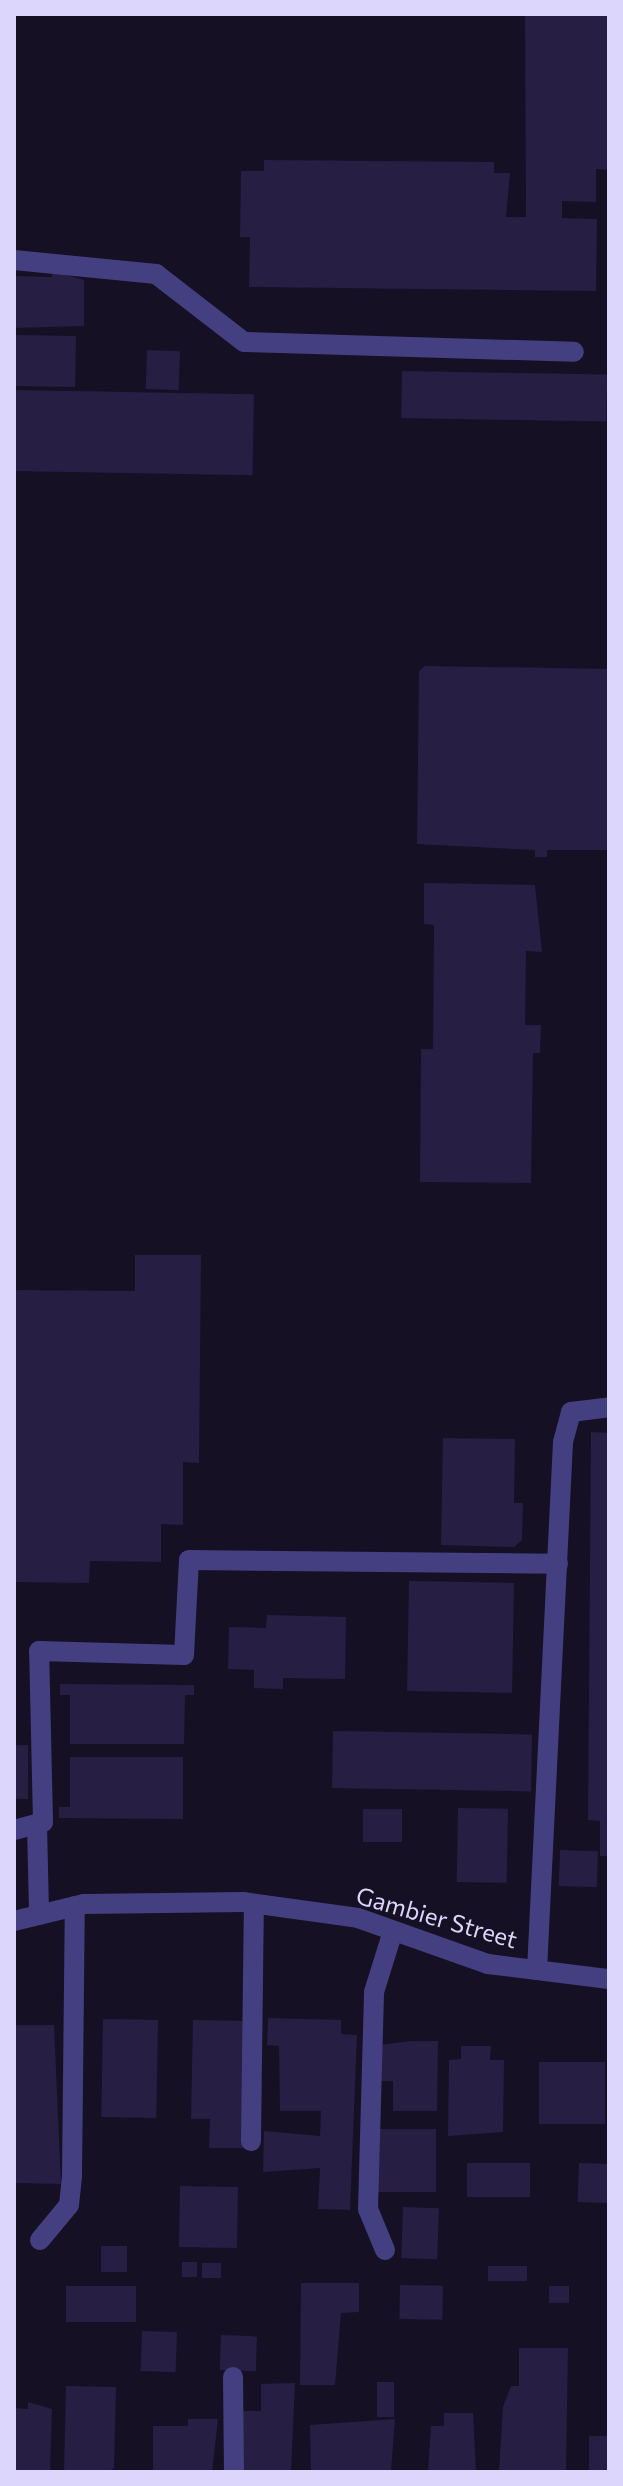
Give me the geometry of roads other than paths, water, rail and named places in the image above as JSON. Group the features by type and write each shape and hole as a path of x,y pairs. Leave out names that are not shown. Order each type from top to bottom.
{"street":[{"path":"14,260 156,274 244,342 574,352"},
{"path":"537,1970 558,1564 571,1412 609,1407"},
{"path":"14,1830 43,1822 39,1651 184,1655 189,1560 558,1564"},
{"path":"37,1824 39,1915"},
{"path":"251,2141 254,1904"},
{"name":"Gambier Street","path":"14,1921 75,1906 254,1904 393,1931 488,1964 609,1979"},
{"path":"40,2240 69,2205 75,1906"},
{"path":"385,2250 368,2209 374,1992 393,1931"},
{"path":"233,2377 234,2472"}]}
